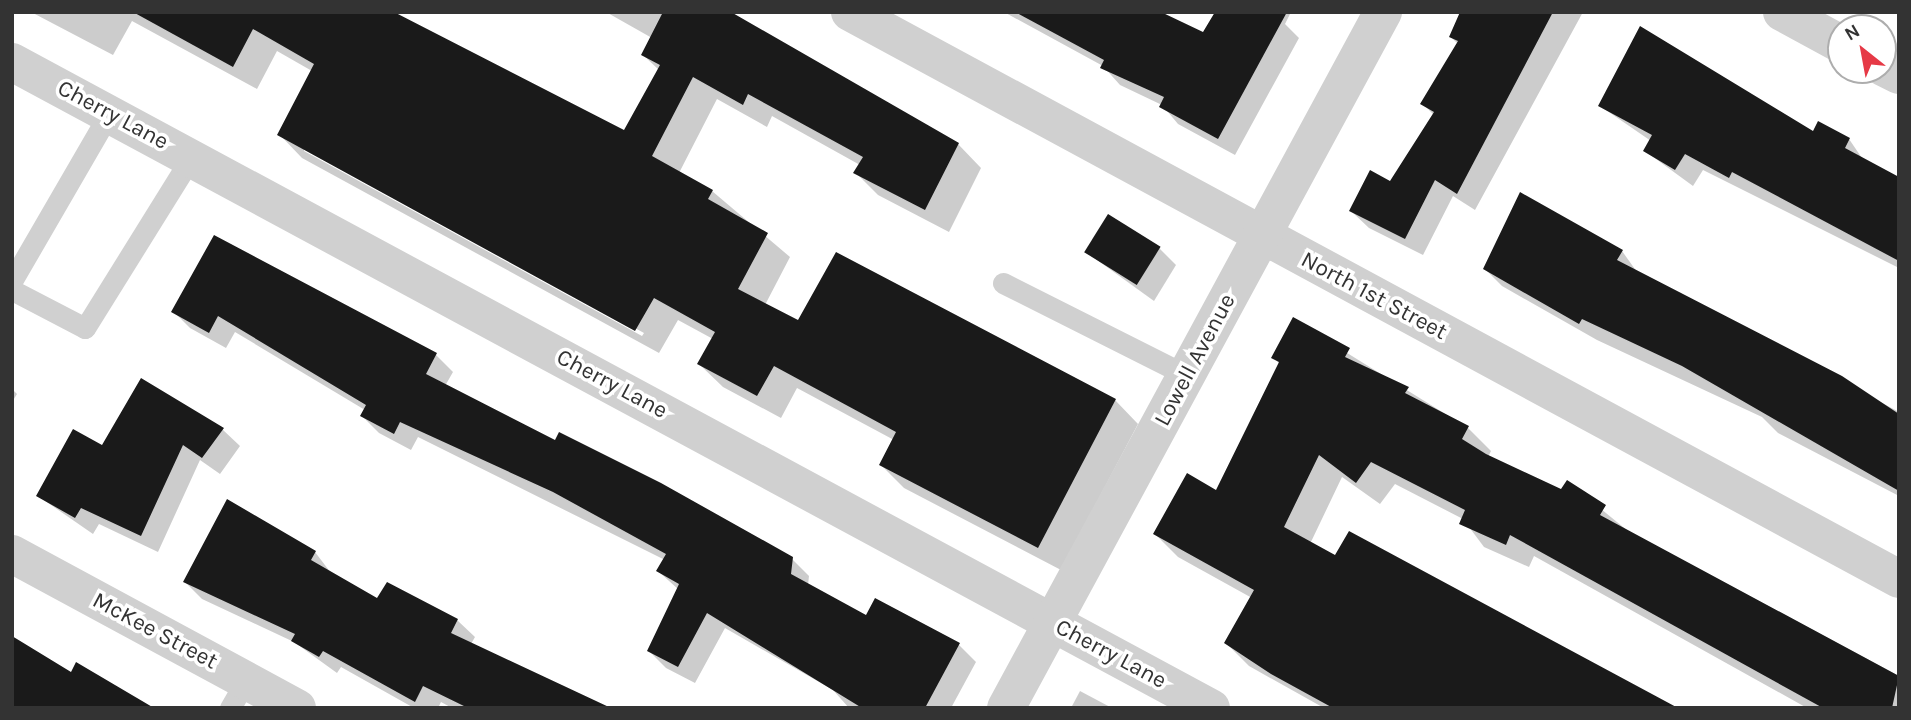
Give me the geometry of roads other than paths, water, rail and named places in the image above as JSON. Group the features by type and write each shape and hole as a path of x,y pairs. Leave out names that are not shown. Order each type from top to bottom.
{"street":[{"name":"North 1st Street","path":"850,12 1899,579"},
{"name":"Lowell Avenue","path":"1006,708 1383,12"},
{"path":"1782,12 1827,36"},
{"name":"Cherry Lane","path":"12,62 191,156 1211,708"},
{"name":"McKee Street","path":"12,554 238,694 297,708"}],"lane":[{"path":"12,281 109,114"},
{"path":"12,290 85,328 191,156"},
{"path":"1003,283 1186,375"}]}
